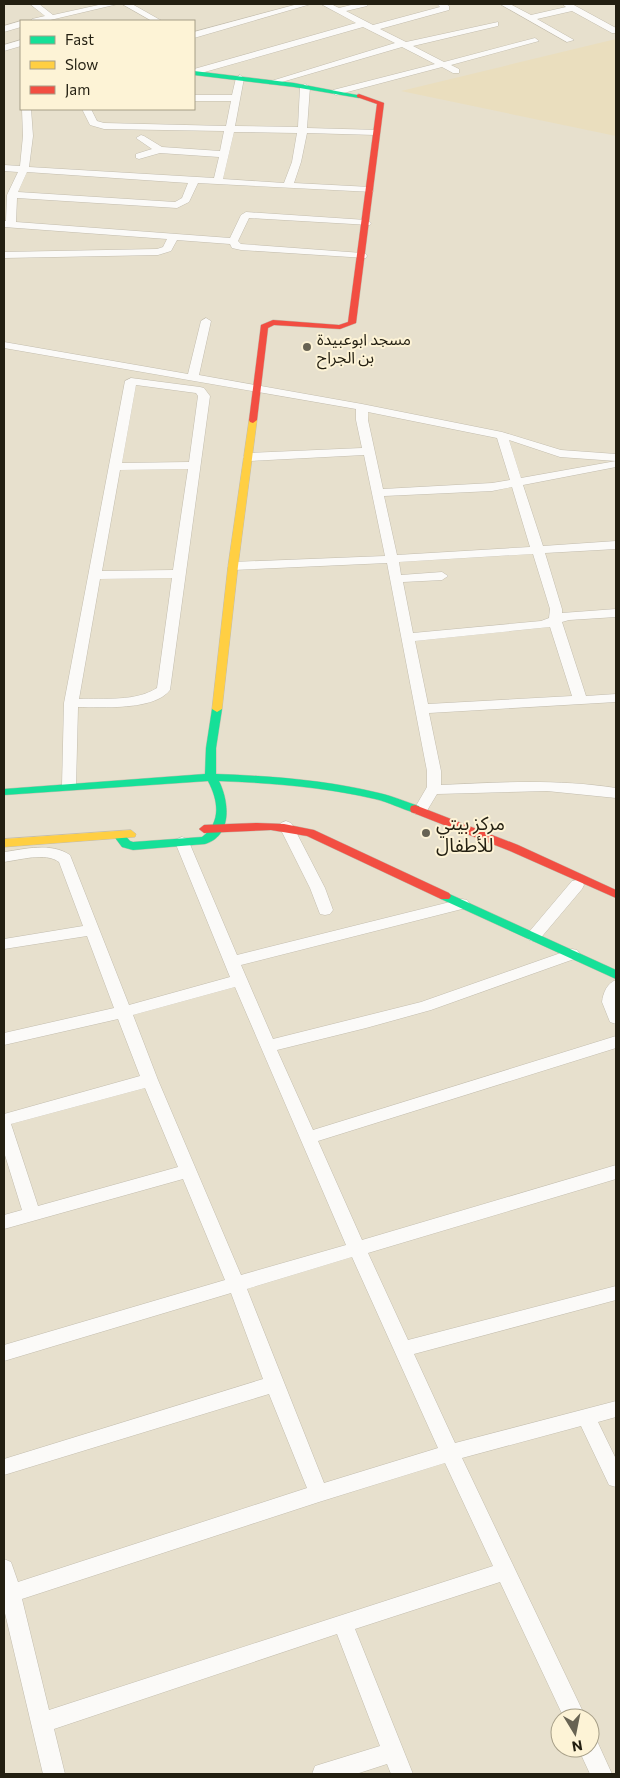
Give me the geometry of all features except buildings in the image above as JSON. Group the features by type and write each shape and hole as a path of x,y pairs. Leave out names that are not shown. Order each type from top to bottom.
{"street":[{"path":"34,4 51,18"},
{"path":"40,20 79,12 100,5 114,4"},
{"path":"126,4 156,20"},
{"path":"195,35 307,4"},
{"path":"325,4 456,71"},
{"path":"338,10 364,4"},
{"path":"195,72 368,26 446,8 441,4"},
{"path":"504,4 570,40"},
{"path":"529,18 570,6 615,31"},
{"path":"79,12 88,20"},
{"path":"4,29 20,24"},
{"path":"272,82 404,44 495,24"},
{"path":"336,92 534,41"},
{"path":"4,48 20,43"},
{"path":"4,48 20,52"},
{"path":"118,835 126,844 133,846 208,839 217,828 222,803 219,791 211,777 210,768 233,566 258,388 264,326 273,322 340,327 351,324 362,256 380,103 378,99 195,72"},
{"path":"217,182 240,78"},
{"path":"288,186 294,174 304,130 305,87"},
{"path":"195,98 236,98"},
{"path":"26,110 28,136 24,169 12,195 7,225 233,240"},
{"path":"88,110 93,123 97,125 376,132"},
{"path":"137,176 142,127"},
{"path":"141,138 160,150"},
{"path":"139,156 160,150 224,154"},
{"path":"4,168 370,190"},
{"path":"12,195 172,205 185,202 194,180"},
{"path":"233,240 246,215 366,223"},
{"path":"4,255 158,252 167,249 174,236"},
{"path":"233,240 236,246 241,247 362,256"},
{"path":"193,377 206,321"},
{"path":"4,345 362,407 502,435 560,453 616,457"},
{"path":"70,786 70,703 134,367"},
{"path":"70,703 142,700 158,695 163,690 204,396 203,392 197,389 131,381"},
{"path":"362,407 361,416 376,493 392,559 434,771 434,790 420,810"},
{"path":"502,435 539,550 556,609 555,621 580,699"},
{"path":"249,457 368,451"},
{"path":"376,493 479,489 517,484 616,464"},
{"path":"116,467 195,465"},
{"path":"233,566 392,559 616,545"},
{"path":"95,574 179,574"},
{"path":"396,579 442,576"},
{"path":"407,638 543,625 567,616 616,613"},
{"path":"421,709 616,698"},
{"path":"4,792 211,777 311,784 379,796 420,810 514,848 616,894"},
{"path":"434,790 550,785 616,793"},
{"path":"360,793 616,902"},
{"path":"4,843 262,825 286,826 337,844 616,975"},
{"path":"286,826 295,848 318,888 324,910"},
{"path":"182,842 266,1046 355,1245 569,1708"},
{"path":"4,856 51,853 62,857 150,1080 235,1281 274,1384 319,1493"},
{"path":"534,936 577,885"},
{"path":"231,962 462,904"},
{"path":"4,944 92,930"},
{"path":"266,1046 348,1028 426,1006 572,954"},
{"path":"4,1039 123,1012 238,980"},
{"path":"616,986 609,998 609,1004 616,1018"},
{"path":"308,1138 616,1042"},
{"path":"4,1120 150,1080"},
{"path":"4,1126 32,1214"},
{"path":"4,1352 616,1165"},
{"path":"4,1222 188,1171"},
{"path":"355,1245 616,1172"},
{"path":"4,1344 235,1281"},
{"path":"403,1349 616,1293"},
{"path":"4,1467 274,1384"},
{"path":"7,1595 319,1493 451,1453 616,1409"},
{"path":"586,1418 616,1479"},
{"path":"4,1568 7,1595 54,1774"},
{"path":"41,1723 505,1571"},
{"path":"343,1623 402,1774"},
{"path":"324,1774 393,1752"},
{"path":"594,1758 601,1774"}],"shaded area":[{"path":"616,39 616,136 401,91"}],"traffic: fast":[{"path":"195,73 294,85 359,96"},
{"path":"118,835 126,844 133,846 205,840 215,831 222,812 219,792 210,771 211,748 217,709"},
{"path":"4,792 211,777 261,779 327,786 379,796 415,809"},
{"path":"445,896 616,975"}],"traffic: slow":[{"path":"217,709 233,566 253,420"},
{"path":"4,843 131,834"}],"traffic: jam":[{"path":"253,420 264,327 273,322 340,327 352,323 381,103 359,96"},
{"path":"415,809 514,848 616,894"},
{"path":"204,829 271,827 310,833 445,896"}],"place":[{"name":"مسجد ابوعبيدة بن الجراح","path":"307,347"},
{"name":"مركز بيتي للأطفال","path":"426,833"}]}
